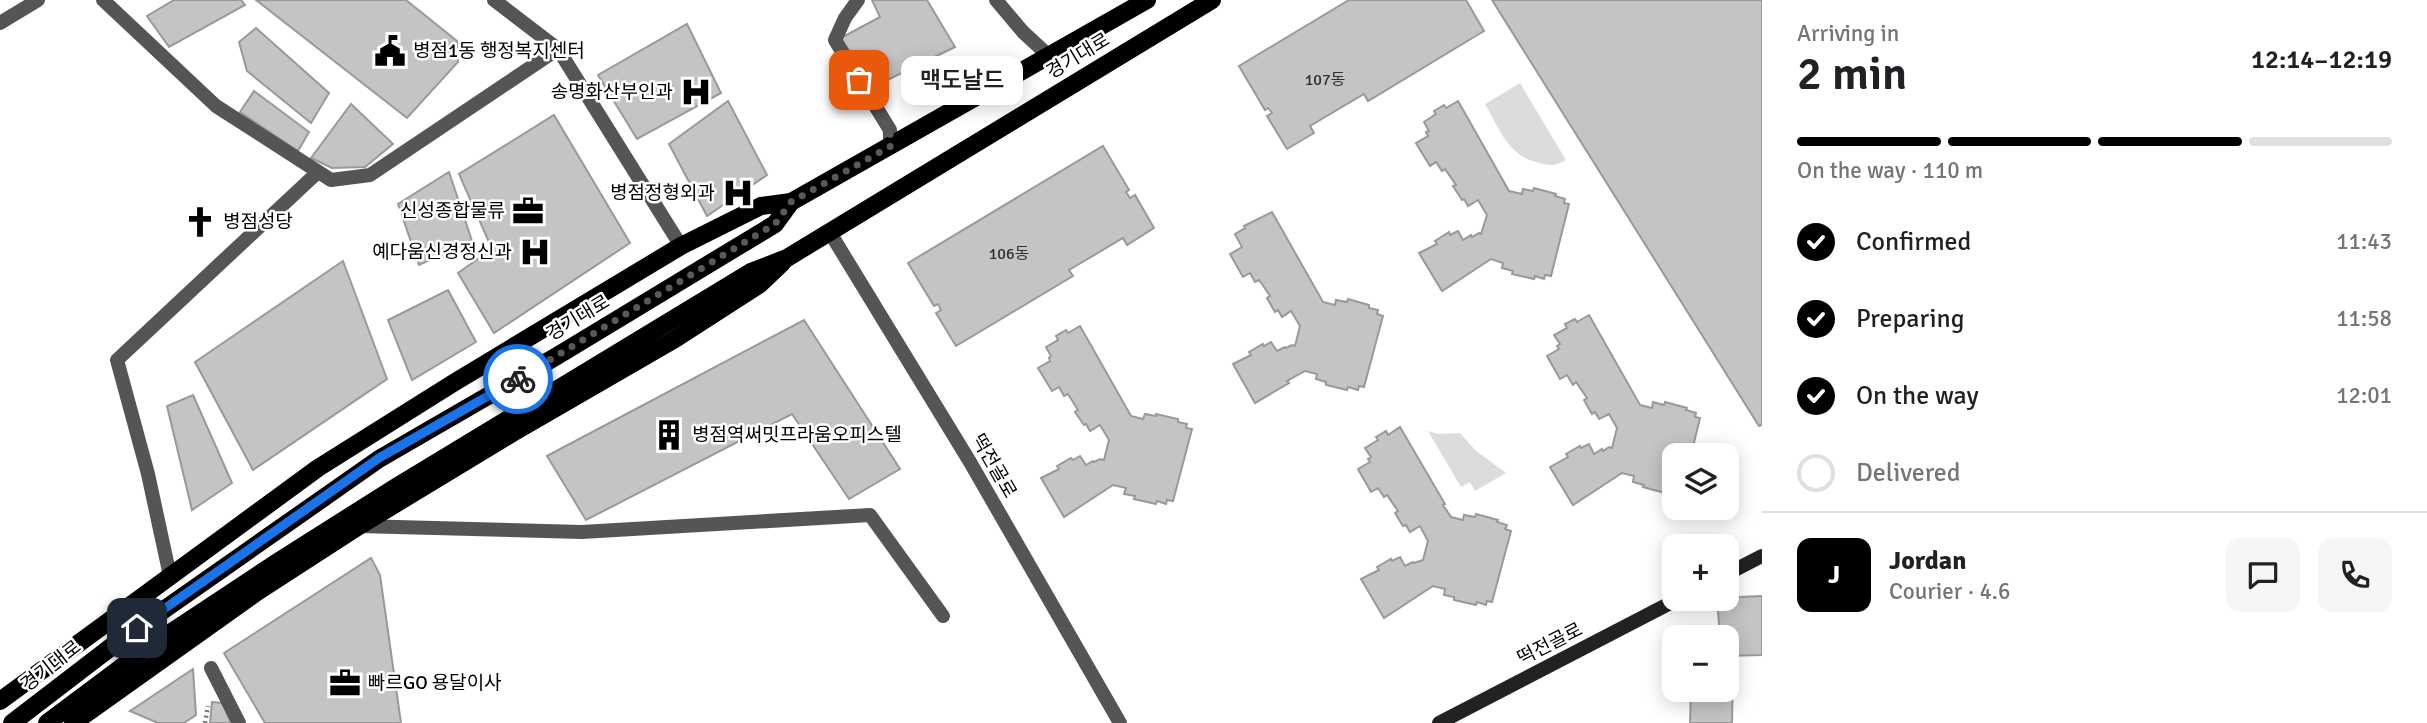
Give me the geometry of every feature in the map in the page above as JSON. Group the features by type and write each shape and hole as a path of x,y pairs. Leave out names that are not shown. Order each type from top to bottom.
{"main road":[{"name":"경기대로","path":"12,723 115,644 379,458 557,356 775,224 791,202 1147,0"},
{"name":"경기대로","path":"73,723 257,592 359,526 675,339 760,284 787,258 829,231 1212,0"},
{"path":"0,701 318,468 681,246 761,206 791,202"},
{"name":"경기대로","path":"47,723 146,649 396,487 751,272 787,258"}],"street":[{"path":"0,23 38,0"},
{"path":"103,0 216,106 331,180 370,175 558,48"},
{"path":"494,0 558,48 681,246"},
{"path":"858,0 845,18 835,40 890,130 891,146"},
{"path":"996,0 1023,32 1049,56"},
{"path":"170,576 148,474 117,360 318,172"},
{"name":"떡전골로","path":"829,231 970,462 1121,723"},
{"path":"359,526 582,532 870,515 943,616"},
{"path":"1739,568 1762,556"},
{"name":"떡전골로","path":"1438,723 1662,607"},
{"path":"211,668 239,723"}],"shaded area":[{"path":"1520,83 1566,160 1550,165 1528,160 1506,141 1485,104"},
{"path":"1428,431 1438,434 1460,433 1475,450 1506,473 1475,491 1470,482 1461,487"}],"building":[{"path":"174,0 241,0 245,5 169,47 147,16"},
{"name":"병점1동 행정복지센터","path":"256,0 406,0 457,41 458,62 407,118"},
{"path":"872,0 927,0 955,47 869,89 839,39 880,17"},
{"path":"1349,0 1466,0 1484,31 1368,101 1364,94 1310,126 1314,133 1287,149 1267,116 1272,113 1268,108 1265,110 1239,66"},
{"path":"1492,0 1762,0 1762,425 1759,426"},
{"path":"687,24 721,93 637,139 598,75"},
{"path":"256,28 329,93 311,123 247,71 239,42"},
{"path":"254,91 309,132 298,151 240,112"},
{"path":"728,101 767,175 707,216 669,144"},
{"path":"1458,101 1509,191 1522,194 1523,189 1533,191 1534,188 1556,194 1555,196 1565,199 1564,203 1569,204 1551,276 1545,275 1544,279 1535,276 1534,279 1512,274 1513,271 1502,268 1503,263 1491,259 1442,291 1419,253 1437,244 1435,241 1449,232 1450,235 1458,231 1463,240 1471,235 1481,234 1487,215 1478,200 1468,206 1464,199 1462,200 1445,169 1442,171 1436,162 1430,166 1416,143 1428,136 1426,132 1429,131 1424,122 1436,114 1434,111"},
{"path":"351,104 393,144 365,167 332,168 311,158"},
{"path":"554,115 630,243 494,333 458,273 492,249 459,174"},
{"path":"1103,146 1129,190 1126,192 1130,198 1135,195 1154,228 1127,245 1123,238 1069,270 1073,276 956,346 936,313 941,310 938,304 934,306 908,263"},
{"path":"449,172 472,241 419,265 398,204"},
{"path":"1272,212 1323,302 1335,305 1336,300 1347,302 1348,299 1369,305 1369,308 1378,310 1377,314 1383,316 1364,387 1359,386 1358,390 1348,387 1347,390 1326,385 1326,382 1316,379 1317,374 1305,371 1255,403 1233,364 1251,355 1249,352 1263,344 1264,346 1271,342 1277,351 1295,346 1300,326 1291,311 1282,317 1278,310 1275,312 1267,298 1270,296 1259,280 1255,282 1250,273 1243,277 1230,254 1242,247 1235,234 1245,228 1244,226"},
{"path":"343,261 387,379 253,470 195,362"},
{"path":"448,290 476,342 412,380 388,320"},
{"path":"1589,315 1640,405 1652,408 1653,402 1664,405 1665,402 1687,408 1686,410 1696,413 1695,417 1700,418 1694,443 1662,443 1662,492 1643,487 1644,485 1633,482 1634,476 1622,473 1573,505 1550,467 1568,457 1566,454 1580,446 1581,448 1589,444 1594,454 1602,449 1612,448 1617,428 1609,414 1599,419 1595,412 1592,414 1584,400 1587,398 1576,382 1573,385 1567,375 1560,379 1547,356 1559,349 1557,346 1560,344 1554,335 1567,328 1565,324 1575,319 1577,322"},
{"name":"병점역써밋프라움오피스텔","path":"804,320 900,469 849,499 792,414 586,520 547,456"},
{"path":"1080,326 1131,416 1143,419 1145,414 1156,414 1178,419 1178,422 1187,424 1186,428 1192,429 1173,501 1167,500 1166,504 1157,501 1156,504 1134,499 1135,496 1124,494 1126,488 1113,485 1064,517 1041,478 1059,469 1057,466 1071,458 1073,460 1080,456 1086,465 1104,460 1109,440 1100,425 1090,431 1075,412 1078,410 1068,394 1064,396 1059,387 1052,391 1038,368 1050,361 1051,356 1046,347 1058,340 1056,336"},
{"path":"193,395 232,483 192,510 167,406"},
{"path":"1400,427 1451,517 1463,520 1464,515 1475,517 1476,514 1498,520 1497,522 1507,525 1505,529 1511,531 1492,602 1487,601 1486,605 1477,602 1476,605 1454,600 1454,597 1444,595 1445,589 1433,586 1384,618 1361,579 1379,570 1377,567 1391,559 1392,561 1400,557 1405,566 1423,560 1428,541 1420,526 1410,532 1406,525 1403,526 1395,513 1398,511 1387,495 1384,497 1378,488 1371,492 1358,469 1370,462 1368,459 1371,457 1365,448 1378,440 1376,437 1386,431 1388,435"},
{"path":"371,558 380,575 401,723 265,723 224,653"},
{"path":"1762,596 1762,655 1739,656 1739,625 1719,625 1718,611 1739,611 1739,597"},
{"path":"193,669 196,715 184,723 158,723 130,711"},
{"path":"212,702 222,703 231,723 210,723"},
{"path":"1691,702 1732,702 1732,723 1690,723"}],"way so far":[{"path":"518,379 775,224 791,202 891,146 890,130 859,80"}],"place":[{"name":"병점1동 행정복지센터","path":"390,51"},
{"name":"맥도날드","path":"859,80"},
{"name":"송명화산부인과","path":"696,92"},
{"name":"병점정형외과","path":"738,193"},
{"name":"신성종합물류","path":"528,211"},
{"name":"병점성당","path":"200,222"},
{"name":"예다움신경정신과","path":"535,252"},
{"name":"병점역써밋프라움오피스텔","path":"669,435"},
{"name":"빠르GO 용달이사","path":"345,683"}],"route":[{"path":"137,628 379,458 518,379"}]}
